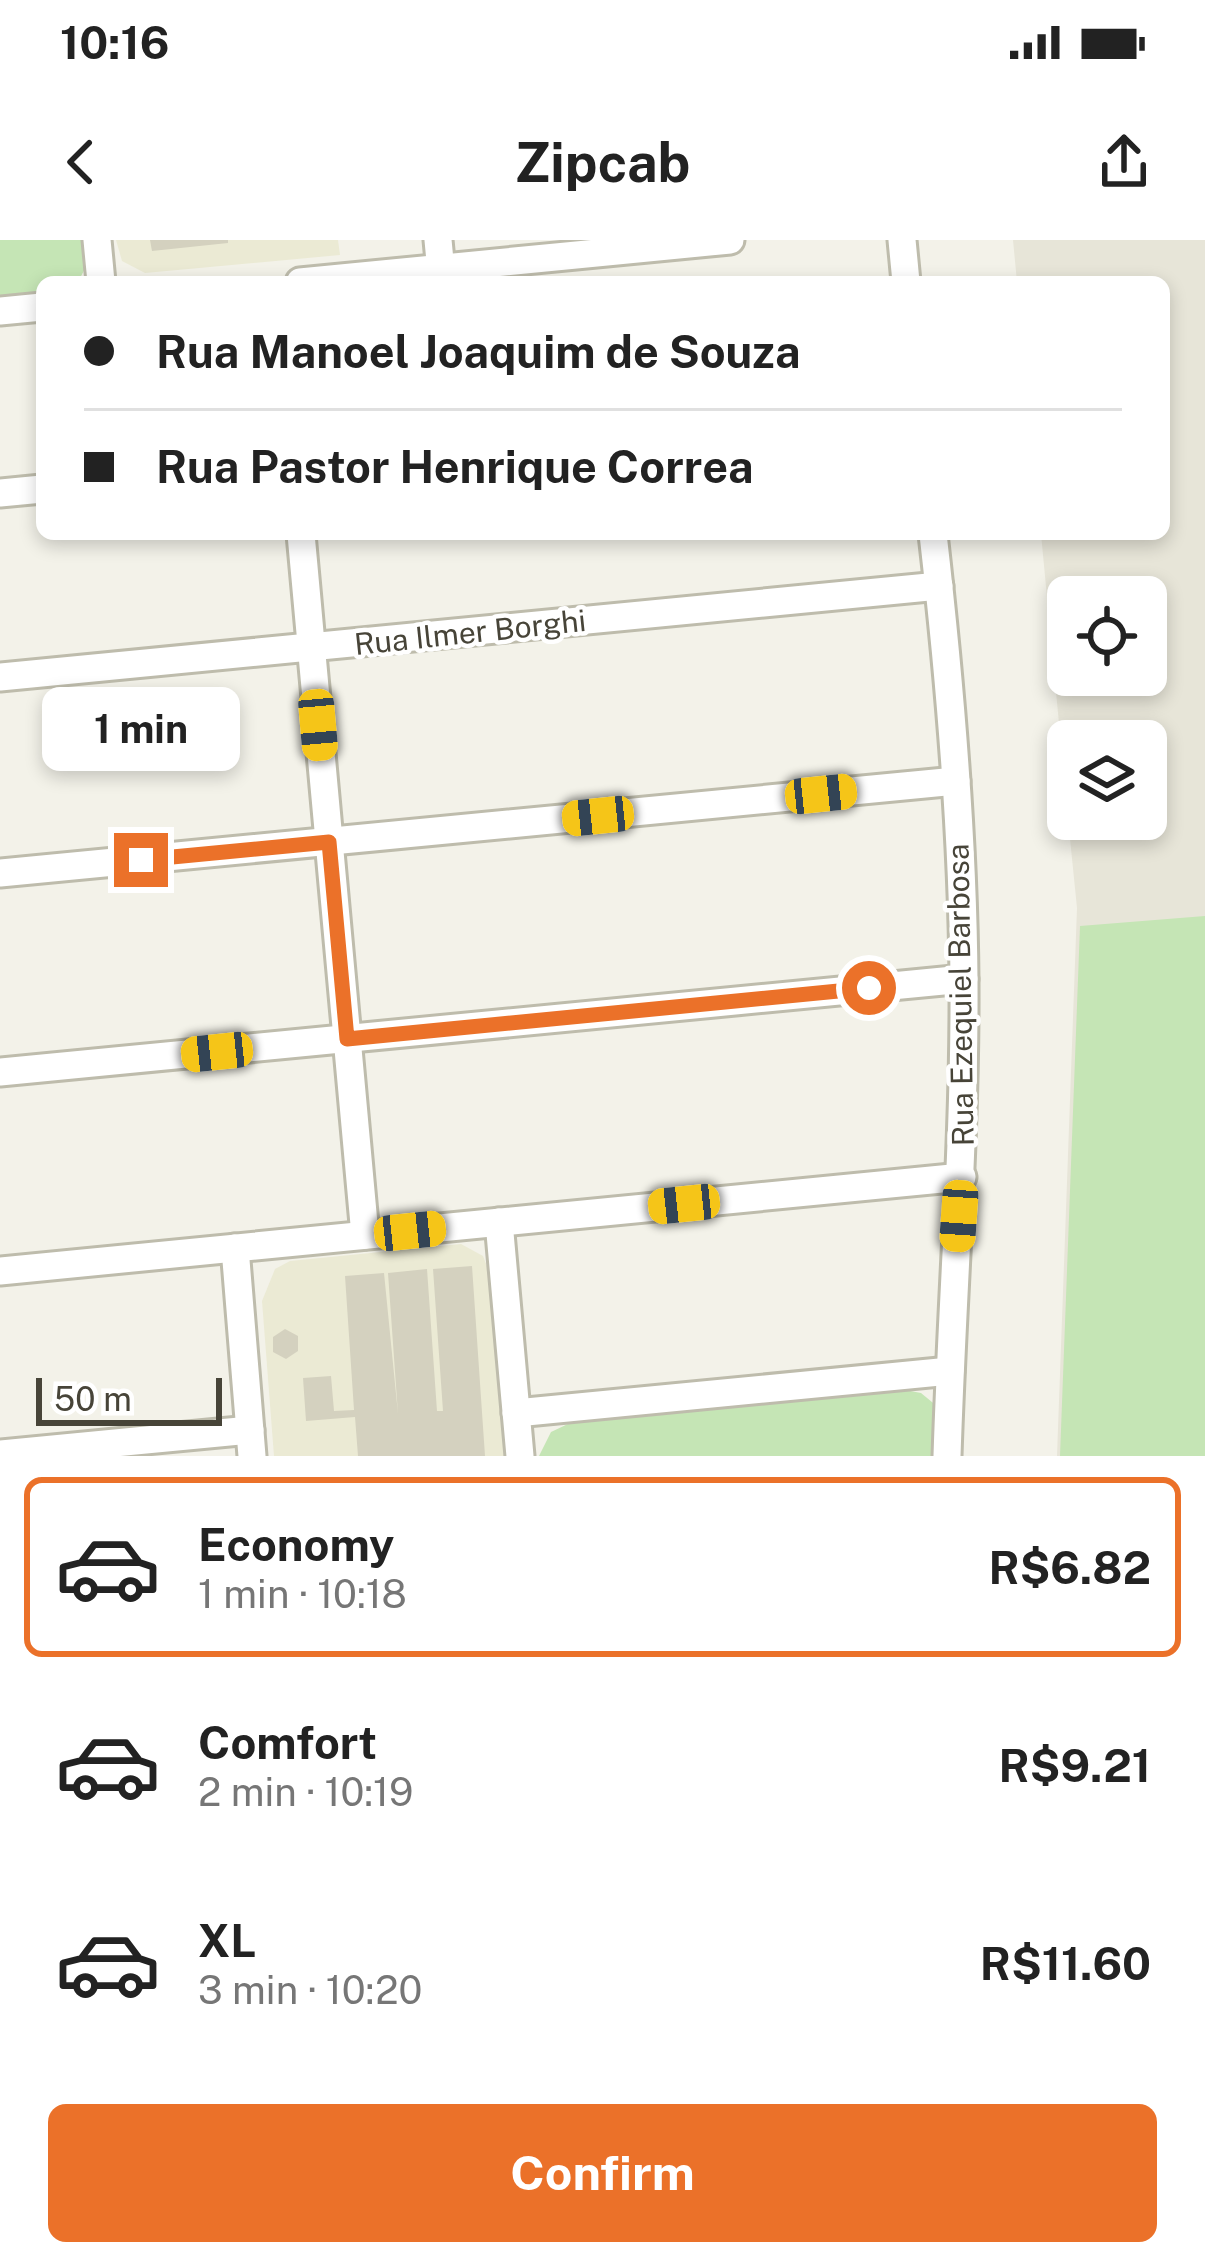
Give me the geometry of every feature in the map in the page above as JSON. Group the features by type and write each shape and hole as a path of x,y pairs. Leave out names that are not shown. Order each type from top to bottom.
{"street":[{"path":"98,240 101,276"},
{"path":"344,276 440,263 730,240"},
{"path":"902,240 905,276"},
{"path":"0,311 36,308"},
{"path":"0,493 36,490"},
{"path":"302,540 365,1235"},
{"name":"Rua Ezequiel Barbosa","path":"934,540 956,781 964,979 962,1177 947,1456"},
{"name":"Rua Ilmer Borghi","path":"0,677 939,586"},
{"path":"0,873 956,781"},
{"path":"0,1072 964,979"},
{"path":"0,1271 962,1177"},
{"path":"499,1222 520,1456"},
{"path":"0,1454 251,1443 235,1248"},
{"path":"516,1413 950,1371"}],"shaded area":[{"path":"116,240 338,240 340,255 145,273 122,261"},
{"path":"1013,240 1205,240 1205,1456 1057,1456 1077,908 1070,840 1167,840 1167,720 1059,720 1056,696 1167,696 1167,576 1047,576 1047,597 1042,540 1170,540 1170,276 1016,276"},
{"path":"461,1244 483,1256 490,1274 504,1456 274,1456 262,1301 275,1269 290,1261"}],"green space":[{"path":"0,240 86,240 89,261 81,276 36,276 36,295 0,298"},
{"path":"1205,916 1205,1456 1060,1456 1080,926"},
{"path":"905,1390 921,1393 938,1407 937,1456 539,1456 551,1432 570,1423"}],"building":[{"path":"150,240 228,240 228,243 152,251"},
{"path":"472,1266 485,1456 358,1456 355,1417 306,1421 303,1378 331,1376 334,1411 354,1410 345,1276 384,1273 398,1414 388,1273 427,1269 437,1411 443,1411 433,1269"},
{"path":"285,1329 298,1336 298,1351 286,1359 273,1352 273,1337"}],"route":[{"path":"141,860 329,842 347,1039 869,988"}]}
